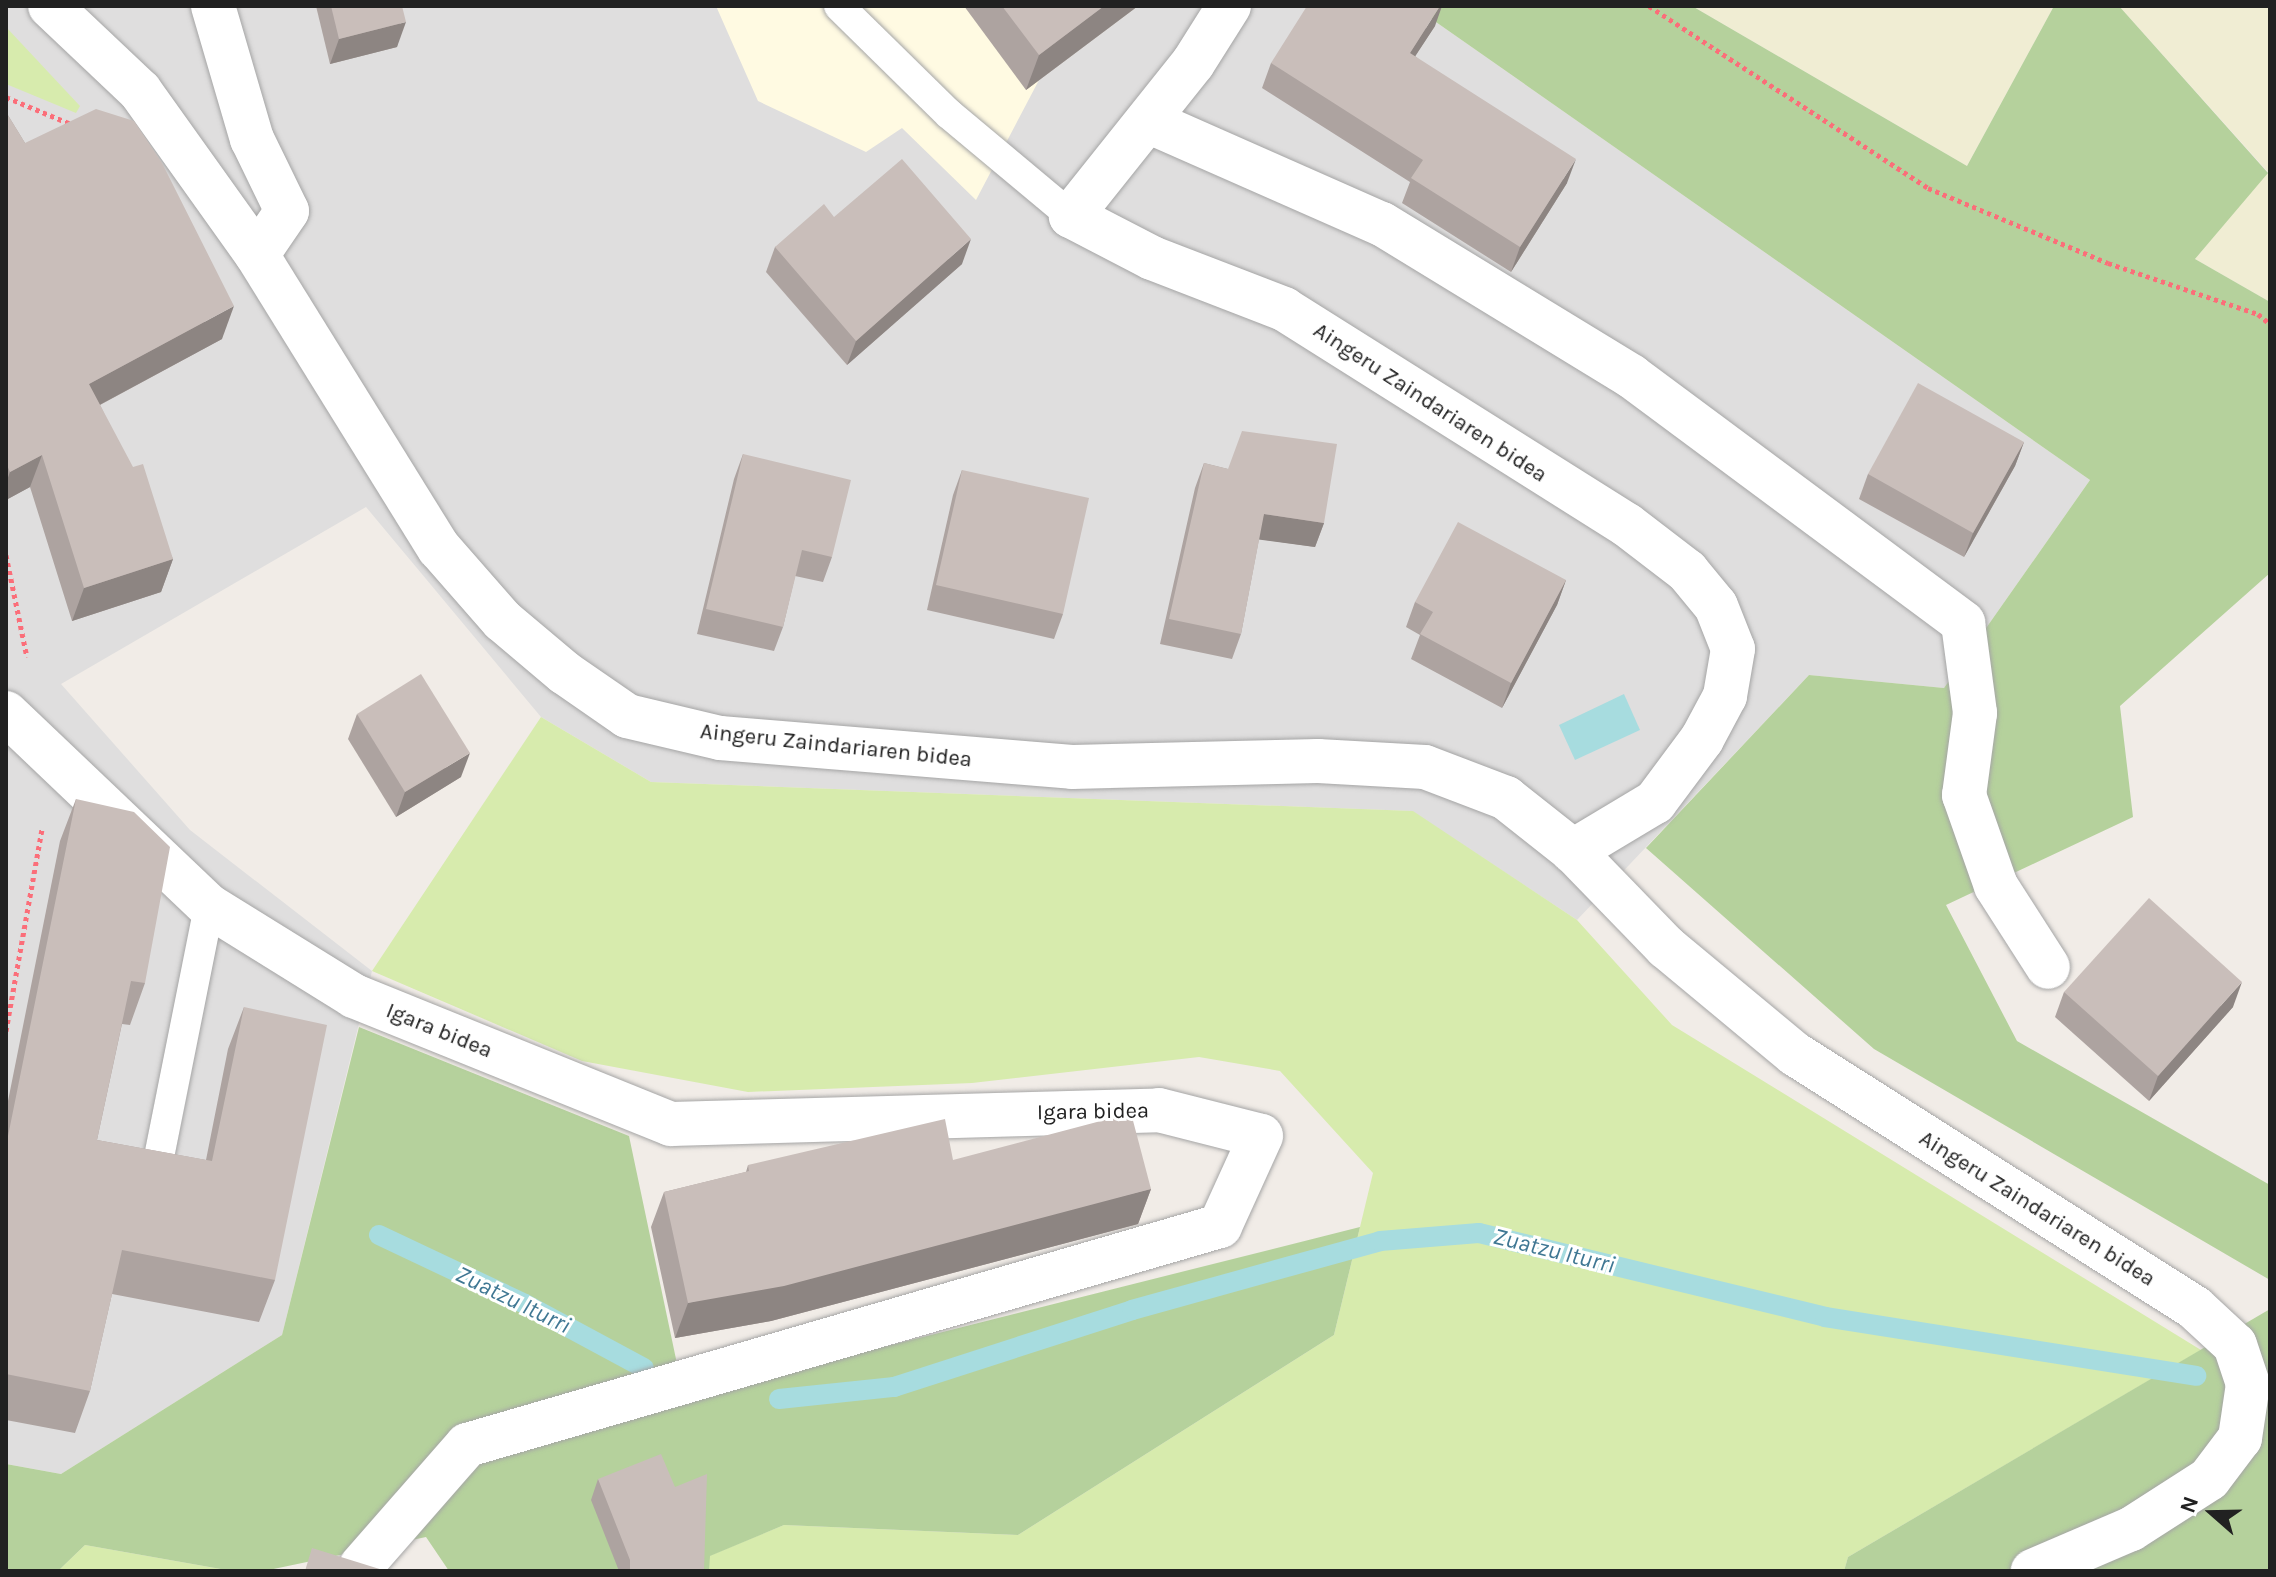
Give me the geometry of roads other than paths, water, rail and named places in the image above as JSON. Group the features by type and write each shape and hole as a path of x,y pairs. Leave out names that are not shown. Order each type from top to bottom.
{"street":[{"name":"Aingeru Zaindariaren bidea","path":"50,6 140,91 257,255 439,548 502,620 565,673 627,716 720,738 1072,767 1318,761 1425,767 1506,798 1573,851 1666,947 1795,1054 2195,1308 2235,1345 2248,1384 2240,1438 2209,1479 2131,1529 2033,1571"},
{"path":"213,6 252,139 287,211 257,255"},
{"path":"1071,216 1148,121 1229,6"},
{"path":"1148,121 1382,224 1631,376 1963,623 1975,713 1964,795 1996,886 2048,967"},
{"name":"Aingeru Zaindariaren bidea","path":"1071,216 1152,258 1284,309 1627,525 1687,571 1716,606 1733,649 1725,696 1702,739 1655,802 1573,851"},
{"name":"Igara bidea","path":"6,713 209,906 354,996 671,1124 1159,1110 1261,1136 1220,1226 467,1445 361,1566"}],"lane":[{"path":"839,6 949,114 1071,216"},
{"path":"159,1157 209,906"}],"water":[{"path":"1624,694 1640,730 1575,760 1559,725"}],"waterway":[{"name":"Zuatzu Iturri","path":"779,1399 894,1387 1132,1310 1380,1241 1479,1233 1825,1317 2196,1376"},
{"name":"Zuatzu Iturri","path":"379,1235 525,1304 644,1368"}]}
